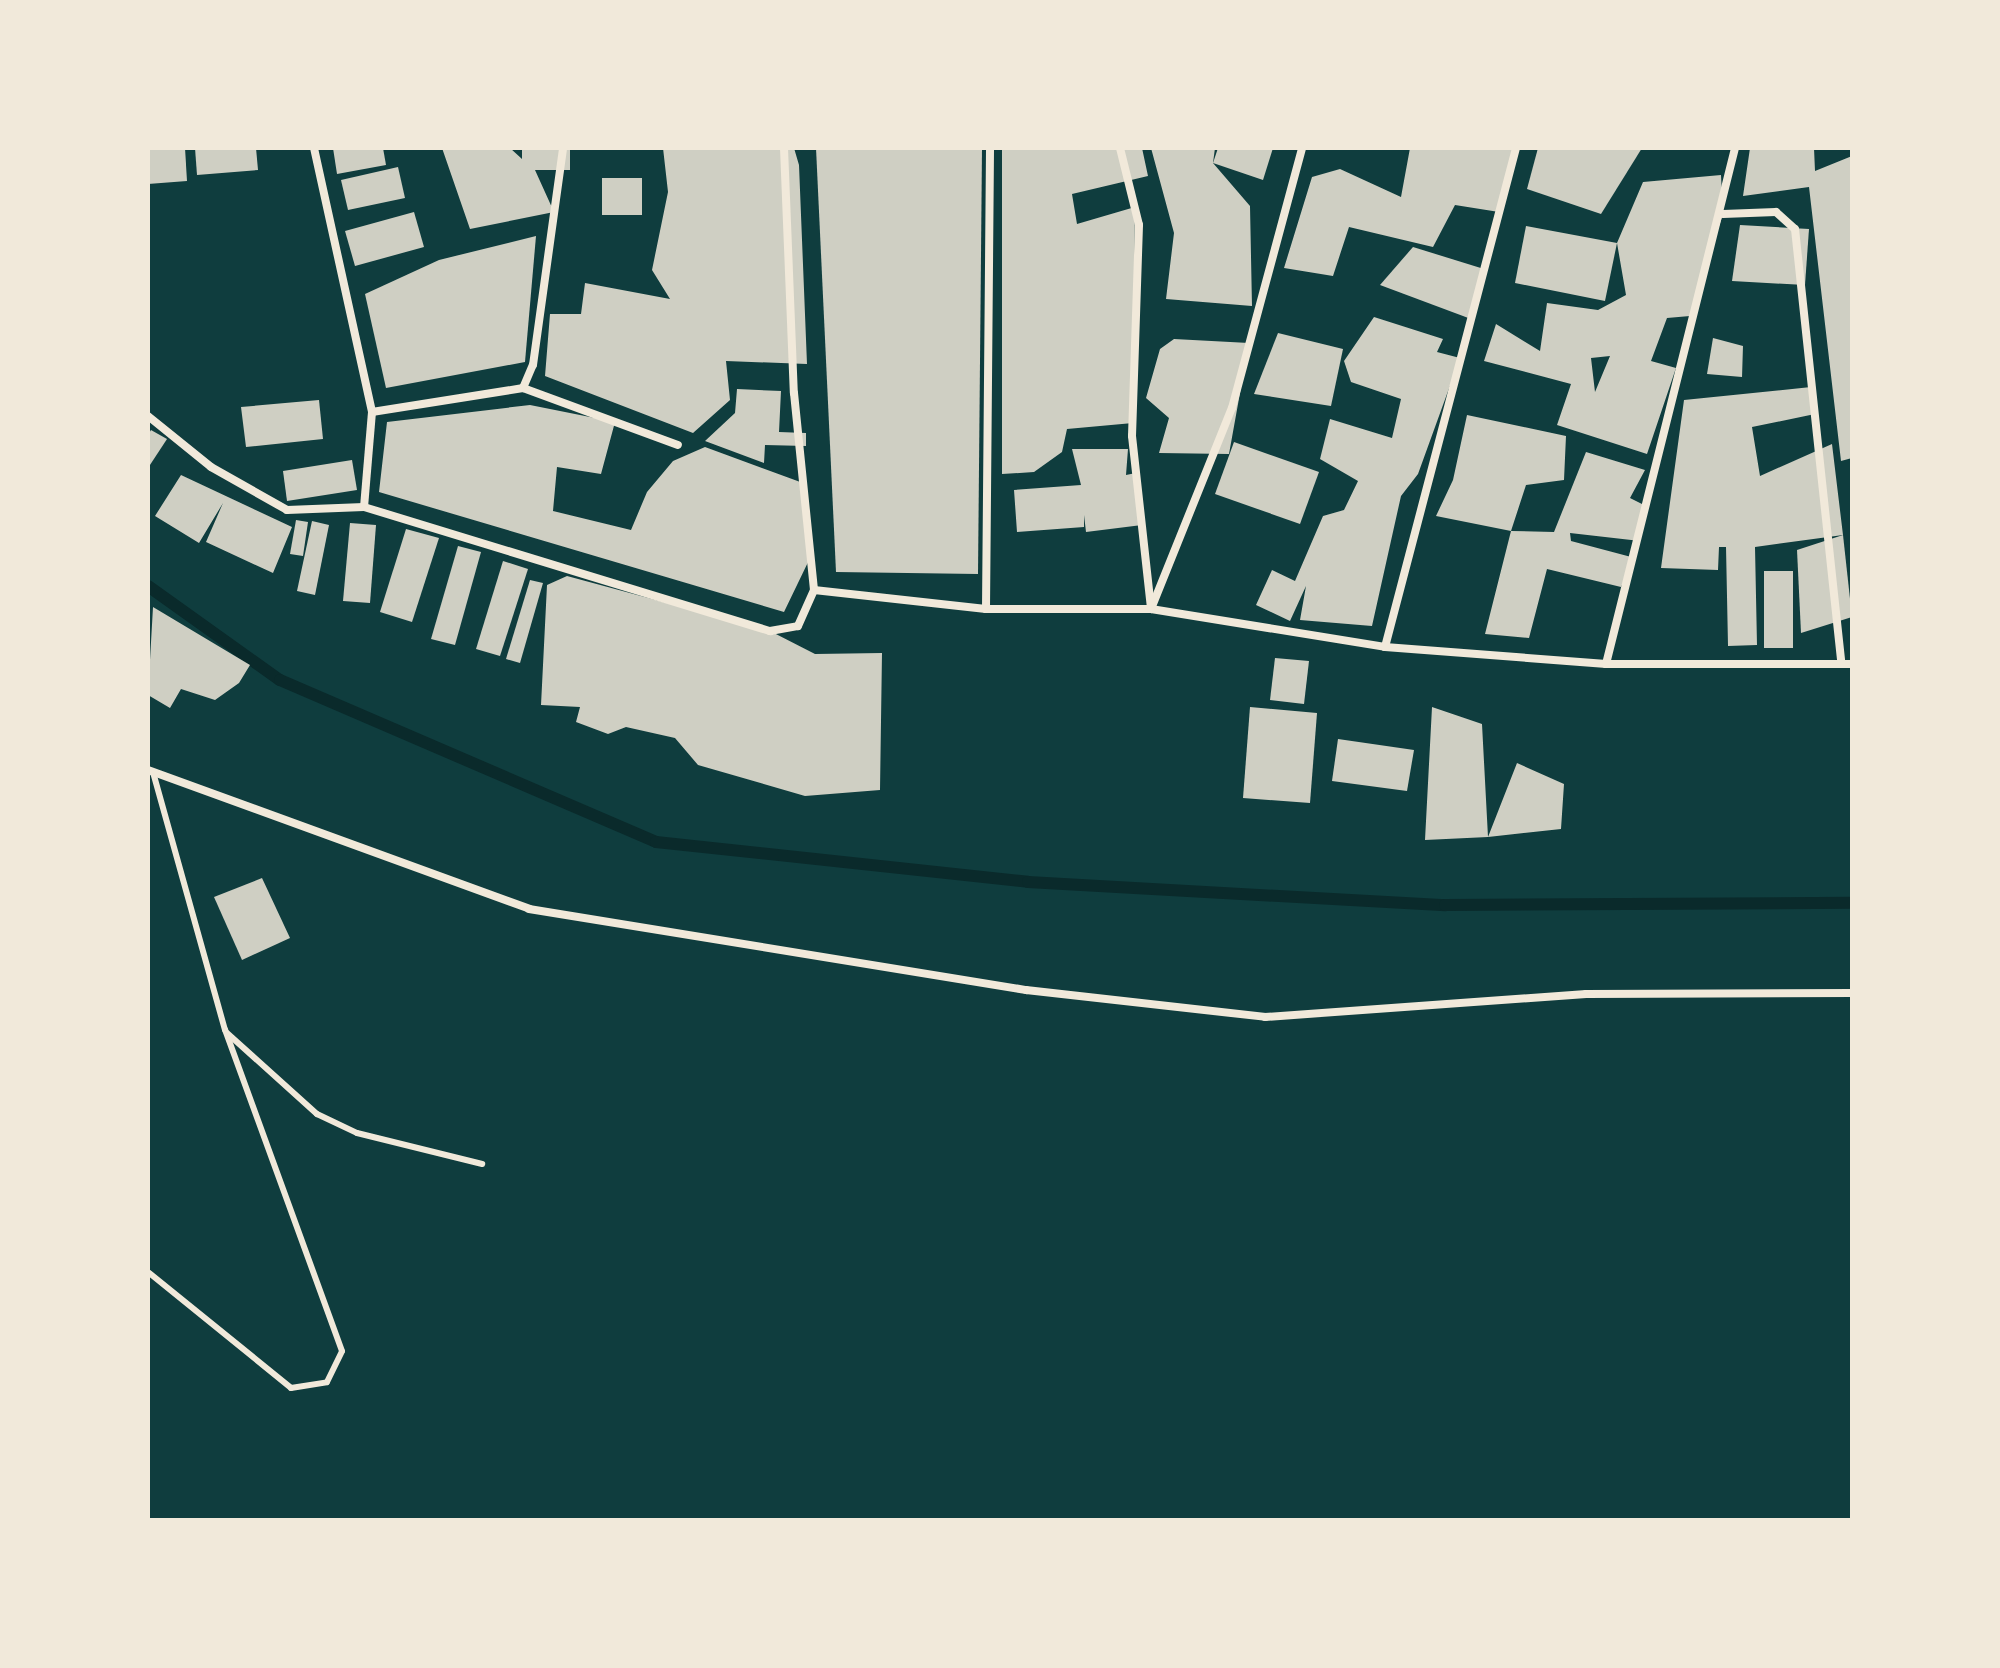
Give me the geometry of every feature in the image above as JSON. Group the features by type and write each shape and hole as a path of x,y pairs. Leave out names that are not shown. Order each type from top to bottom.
{"street":[{"path":"314,148 372,412 364,507"},
{"path":"523,388 533,365 563,148"},
{"path":"148,416 211,467 287,510 364,507 770,631 798,626 814,590 794,393 784,148"},
{"path":"986,609 990,148"},
{"path":"1120,148 1139,225 1132,436 1151,609"},
{"path":"1151,609 1232,408 1302,148"},
{"path":"1385,647 1516,148"},
{"path":"1606,664 1681,345 1723,214 1735,148"},
{"path":"1723,214 1776,212 1795,229 1841,663"},
{"path":"372,412 523,388 678,445"},
{"path":"814,590 986,609 1151,609 1385,647 1606,664 1852,664"},
{"path":"151,771 529,909 995,986 1265,1017 1586,994 1852,993"}],"lane":[{"path":"148,1272 291,1388 327,1382 342,1351 225,1030 151,771"},
{"path":"225,1030 317,1114 357,1133 482,1164"}],"building":[{"path":"148,148 185,148 187,181 148,184"},
{"path":"195,148 256,148 258,170 197,175"},
{"path":"333,148 383,148 386,165 337,174"},
{"path":"442,148 510,148 522,159 522,148 570,148 570,170 535,170 554,212 470,229"},
{"path":"663,148 794,148 799,165 807,364 726,361 730,400 693,433 545,376 550,314 581,314 585,283 670,299 652,270 668,192"},
{"path":"816,148 982,148 978,574 836,572"},
{"path":"1142,148 1148,176 1072,194 1077,224 1135,207 1133,423 1067,429 1062,452 1034,472 1002,474 1002,149"},
{"path":"1151,148 1215,148 1213,163 1250,206 1252,306 1166,299 1174,233"},
{"path":"1218,148 1273,148 1263,180 1213,163"},
{"path":"1410,148 1516,148 1499,212 1455,205 1433,247 1349,227 1333,276 1284,268 1312,177 1340,169 1401,197"},
{"path":"1538,148 1642,148 1601,214 1527,189"},
{"path":"1750,148 1814,148 1815,171 1852,156 1852,458 1841,461 1809,187 1743,196"},
{"path":"398,167 405,198 348,210 341,180"},
{"path":"1721,175 1723,214 1690,316 1667,318 1651,361 1676,368 1647,454 1557,425 1571,384 1484,361 1496,324 1540,351 1547,303 1598,310 1626,295 1617,243 1643,182","holes":["1610,356 1595,392 1591,358"]},
{"path":"602,178 642,178 642,215 602,215"},
{"path":"414,212 424,247 355,266 345,231"},
{"path":"1740,225 1809,229 1805,285 1732,281"},
{"path":"1526,226 1617,243 1605,301 1515,283"},
{"path":"536,236 525,362 386,388 365,294 439,260"},
{"path":"1413,247 1484,269 1471,319 1380,285"},
{"path":"1374,317 1443,339 1437,352 1460,358 1418,474 1401,496 1372,626 1300,620 1306,586 1290,621 1256,605 1272,570 1295,581 1323,516 1344,510 1358,481 1320,459 1330,419 1392,438 1401,399 1351,382 1344,361"},
{"path":"1278,333 1343,349 1331,406 1254,394"},
{"path":"1713,338 1743,346 1742,377 1707,374"},
{"path":"1174,339 1249,343 1229,454 1159,453 1169,418 1146,398 1160,349"},
{"path":"1811,387 1815,414 1752,427 1760,476 1832,444 1843,535 1755,547 1757,645 1728,646 1726,547 1719,547 1718,570 1661,568 1684,400"},
{"path":"737,389 781,391 779,432 806,433 806,446 765,445 764,463 705,441 735,413"},
{"path":"319,400 323,439 246,447 241,407"},
{"path":"530,405 615,422 601,474 557,467 553,511 631,530 647,492 673,461 705,447 803,483 811,556 784,612 379,492 387,422"},
{"path":"1467,415 1566,436 1564,480 1526,485 1511,531 1436,516 1453,480"},
{"path":"151,430 167,439 148,468 148,435"},
{"path":"1234,442 1319,472 1300,524 1215,494"},
{"path":"1072,449 1128,449 1126,475 1136,473 1142,525 1086,532 1084,515 1084,527 1017,532 1014,490 1081,485"},
{"path":"1586,452 1645,470 1630,498 1644,505 1640,541 1570,533 1571,541 1635,558 1621,587 1547,569 1529,638 1485,634 1511,531 1554,532"},
{"path":"352,460 357,490 287,501 283,471"},
{"path":"181,475 292,527 273,573 206,542 223,503 199,543 155,516"},
{"path":"296,520 308,522 303,556 290,554"},
{"path":"312,521 329,525 315,595 297,591"},
{"path":"350,523 376,525 370,603 343,601"},
{"path":"406,529 439,538 412,622 380,612"},
{"path":"1843,535 1852,617 1801,633 1797,550"},
{"path":"458,546 481,552 455,645 431,639"},
{"path":"503,561 528,569 500,656 476,649"},
{"path":"1764,571 1793,571 1793,648 1764,648"},
{"path":"567,576 770,631 815,654 882,653 880,790 805,796 698,765 675,738 626,727 608,734 576,722 580,707 541,705 547,585"},
{"path":"530,580 543,583 520,663 506,659"},
{"path":"153,607 250,665 239,683 215,700 181,689 170,708 148,695"},
{"path":"1275,658 1309,661 1304,704 1270,700"},
{"path":"1250,707 1317,713 1310,803 1243,798"},
{"path":"1432,707 1482,724 1488,837 1425,840"},
{"path":"1338,739 1414,750 1407,791 1332,781"},
{"path":"1517,763 1564,784 1561,829 1488,837"},
{"path":"262,878 290,938 242,960 214,897"}],"waterway":[{"path":"148,586 280,680 656,842 1028,882 1445,905 1852,903"}]}
